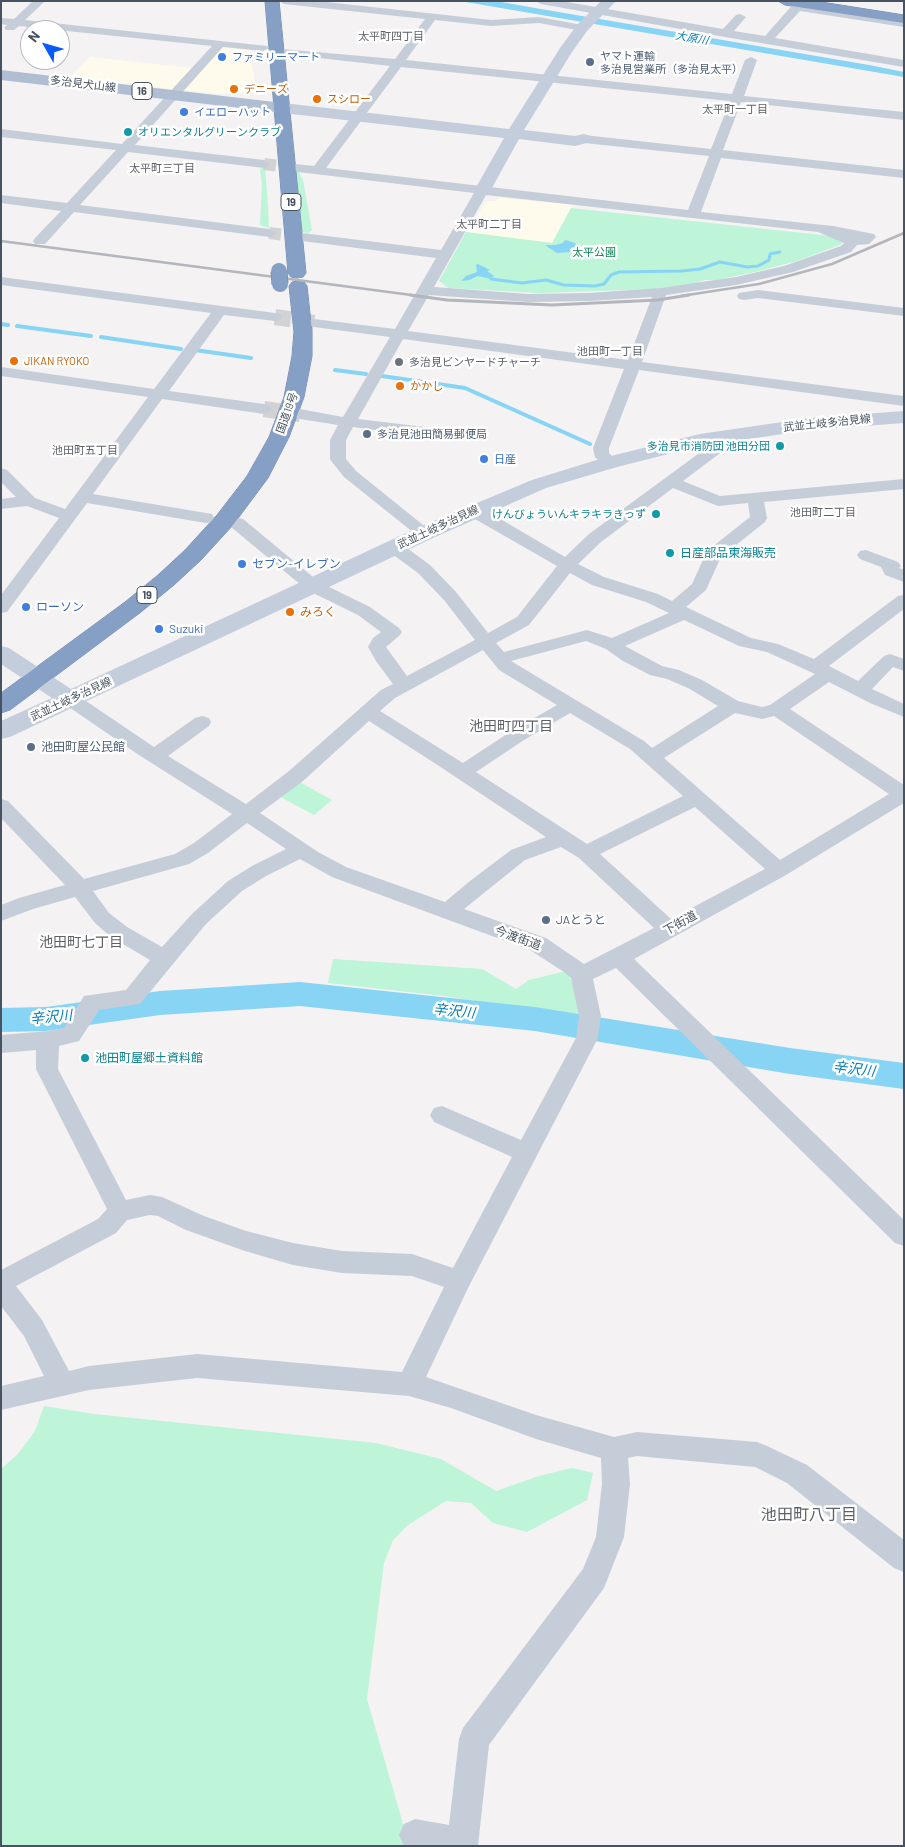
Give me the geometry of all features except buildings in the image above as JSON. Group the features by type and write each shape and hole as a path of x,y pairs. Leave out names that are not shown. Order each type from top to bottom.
{"highway":[{"name":"国道19号","path":"259,1 283,108 285,270"},
{"name":"国道19号","path":"1,682 30,672 133,607 166,580 193,555 215,519 257,478 279,437 294,397 302,356 303,332 274,223 265,84 272,1"},
{"path":"796,3 904,19"},
{"name":"国道19号","path":"1,705 30,672"}],"main road":[{"name":"多治見犬山線","path":"1,75 283,108"}],"street":[{"path":"1,35 40,1"},
{"path":"284,1 433,16 489,27 538,20 583,27"},
{"path":"541,1 597,13 904,64"},
{"path":"425,533 350,474 338,458 338,440 514,134 583,27 609,1"},
{"path":"817,1 904,14"},
{"path":"768,41 796,3 904,24"},
{"path":"318,170 433,16"},
{"path":"725,34 740,17"},
{"path":"1,20 904,116"},
{"path":"40,241 220,44"},
{"path":"693,215 751,60"},
{"path":"283,108 575,141 584,139 904,174"},
{"path":"1,133 264,164"},
{"path":"295,168 824,231 856,233 869,237 788,269 736,281 660,292 588,297 528,298 424,290"},
{"path":"1,199 71,208 274,223"},
{"path":"824,231 853,243"},
{"path":"302,237 445,255"},
{"path":"2,282 274,317"},
{"path":"610,462 601,454 601,448 660,292"},
{"path":"744,296 758,294 904,312"},
{"path":"1,608 220,310"},
{"path":"314,323 904,401"},
{"path":"1,372 264,409"},
{"path":"300,414 433,433"},
{"name":"武並土岐多治見線","path":"1,732 474,510 539,484 610,462 675,445 810,424 904,417"},
{"path":"1,914 26,903 182,859 201,848 246,812 296,776 388,694 523,621 567,565 595,538 734,435"},
{"path":"1,473 29,501 68,516"},
{"path":"671,482 718,501 904,484"},
{"path":"612,645 662,624 679,610 700,586 713,555 759,518 755,497"},
{"path":"80,498 237,523 314,586 364,611 393,632 379,642 377,647 382,657 404,686"},
{"path":"1,504 29,501"},
{"path":"474,510 567,565 598,581 638,593 679,610 745,642 772,648 904,710"},
{"path":"394,547 424,569 450,596 499,659 513,673 622,736 652,757 779,870"},
{"path":"866,554 892,566 889,568 891,571 904,577"},
{"path":"499,659 587,635 612,645 629,657 657,671 672,674 694,684 732,706 762,713 777,709 904,600"},
{"path":"1,653 70,699"},
{"path":"860,690 890,660 904,665"},
{"name":"今渡街道","path":"70,699 155,756 246,812 301,850 339,872 538,944 572,966 581,975"},
{"path":"463,772 517,736 570,706"},
{"path":"652,757 732,706"},
{"path":"777,709 902,797"},
{"path":"367,712 586,852 668,929"},
{"path":"155,756 202,722"},
{"name":"下街道","path":"581,975 619,957 779,870 902,797"},
{"path":"586,852 696,798"},
{"path":"1,806 79,887 102,918 119,932 164,958"},
{"path":"448,912 518,854 563,839"},
{"path":"1,1044 48,1040 70,1035 92,1002 132,998 199,919 235,886 259,870 301,850"},
{"path":"619,957 904,1236"},
{"path":"409,1384 459,1282 587,1038 590,1016 581,975"},
{"path":"48,1040 47,1070 120,1211"},
{"path":"442,1115 526,1153"},
{"path":"1,1282 107,1226 120,1211 150,1205 162,1207 195,1223 293,1254 342,1262 412,1265 459,1282"},
{"path":"1,1286 33,1328 62,1384"},
{"path":"1,1398 89,1378 197,1366 409,1384 451,1396 536,1427 614,1450 637,1444 757,1455 797,1474 904,1558"},
{"path":"415,1835 462,1845 474,1740 594,1578 610,1537 616,1484 614,1450"}],"shaded area":[{"path":"223,46 250,49 256,92 220,94 183,90"},
{"path":"90,57 191,68 172,89 69,78"},
{"path":"500,198 573,205 552,243 466,232 486,201 495,201"}],"green space":[{"path":"265,167 269,228 260,225 262,185 260,169"},
{"path":"295,170 299,172 303,180 312,230 308,233 302,232"},
{"name":"太平公園","path":"571,208 831,236 842,242 842,244 797,261 755,272 653,289 540,293 448,288 439,281 466,232 552,243"},
{"path":"296,780 332,800 314,815 277,795"},
{"path":"333,959 482,969 516,989 529,980 566,971 573,984 581,1018 444,996 328,983"},
{"path":"44,1406 94,1414 376,1443 441,1459 496,1491 539,1476 572,1468 593,1473 587,1500 527,1532 493,1523 471,1503 446,1501 408,1525 393,1540 384,1563 367,1699 403,1824 423,1846 1,1846 1,1469 18,1454 35,1431"}],"water":[{"name":"大原川","path":"460,1 496,1 869,65 904,72 904,77"},
{"path":"565,240 575,243 577,246 575,250 557,253 546,246 563,243"},
{"path":"478,264 490,270 487,271 494,276 491,279 478,276 461,281 466,276 477,272 476,265"}],"waterway":[{"path":"491,279 522,283 546,280 564,285 595,286 604,284 611,275 619,272 682,271 700,269 720,262 747,267 758,266 769,260 770,254 780,252"},
{"path":"1,324 8,325"},
{"path":"17,326 91,336"},
{"path":"101,337 181,349"},
{"path":"195,350 251,358"},
{"path":"335,370 366,374"},
{"path":"382,376 465,388 590,444"},
{"name":"辛沢川","path":"1,1020 46,1019 160,1003 300,994 535,1019 790,1061 904,1076"}],"tunnel":[{"path":"264,164 295,168"},
{"path":"269,233 302,237"},
{"path":"275,317 314,323"},
{"path":"264,409 300,414"}],"railway":[{"path":"681,296 759,284 832,264 904,233"},
{"path":"1,241 419,296"},
{"path":"410,295 447,300 552,305 658,300 689,295"}],"place":[{"name":"ファミリーマート","path":"222,57"},
{"name":"ヤマト運輸 多治見営業所（多治見太平）","path":"590,62"},
{"name":"デニーズ","path":"234,89"},
{"name":"スシロー","path":"317,99"},
{"name":"イエローハット","path":"184,112"},
{"name":"オリエンタルグリーンクラブ","path":"128,132"},
{"name":"JIKAN RYOKO","path":"14,361"},
{"name":"多治見ビンヤードチャーチ","path":"399,362"},
{"name":"かかし","path":"400,386"},
{"name":"多治見池田簡易郵便局","path":"367,434"},
{"name":"多治見市消防団 池田分団","path":"780,446"},
{"name":"日産","path":"484,459"},
{"name":"けんびょういんキラキラきっず","path":"656,514"},
{"name":"日産部品東海販売","path":"670,553"},
{"name":"セブン-イレブン","path":"242,564"},
{"name":"ローソン","path":"26,607"},
{"name":"みろく","path":"290,612"},
{"name":"Suzuki","path":"159,629"},
{"name":"池田町屋公民館","path":"31,747"},
{"name":"JAとうと","path":"546,920"},
{"name":"池田町屋郷土資料館","path":"85,1058"}],"district":[{"name":"太平町四丁目","path":"391,36"},
{"name":"太平町一丁目","path":"735,109"},
{"name":"太平町三丁目","path":"162,168"},
{"name":"太平町二丁目","path":"489,224"},
{"name":"池田町一丁目","path":"610,351"},
{"name":"池田町五丁目","path":"85,450"},
{"name":"池田町二丁目","path":"823,512"},
{"name":"池田町四丁目","path":"511,726"},
{"name":"池田町七丁目","path":"81,942"},
{"name":"池田町八丁目","path":"809,1515"}]}
